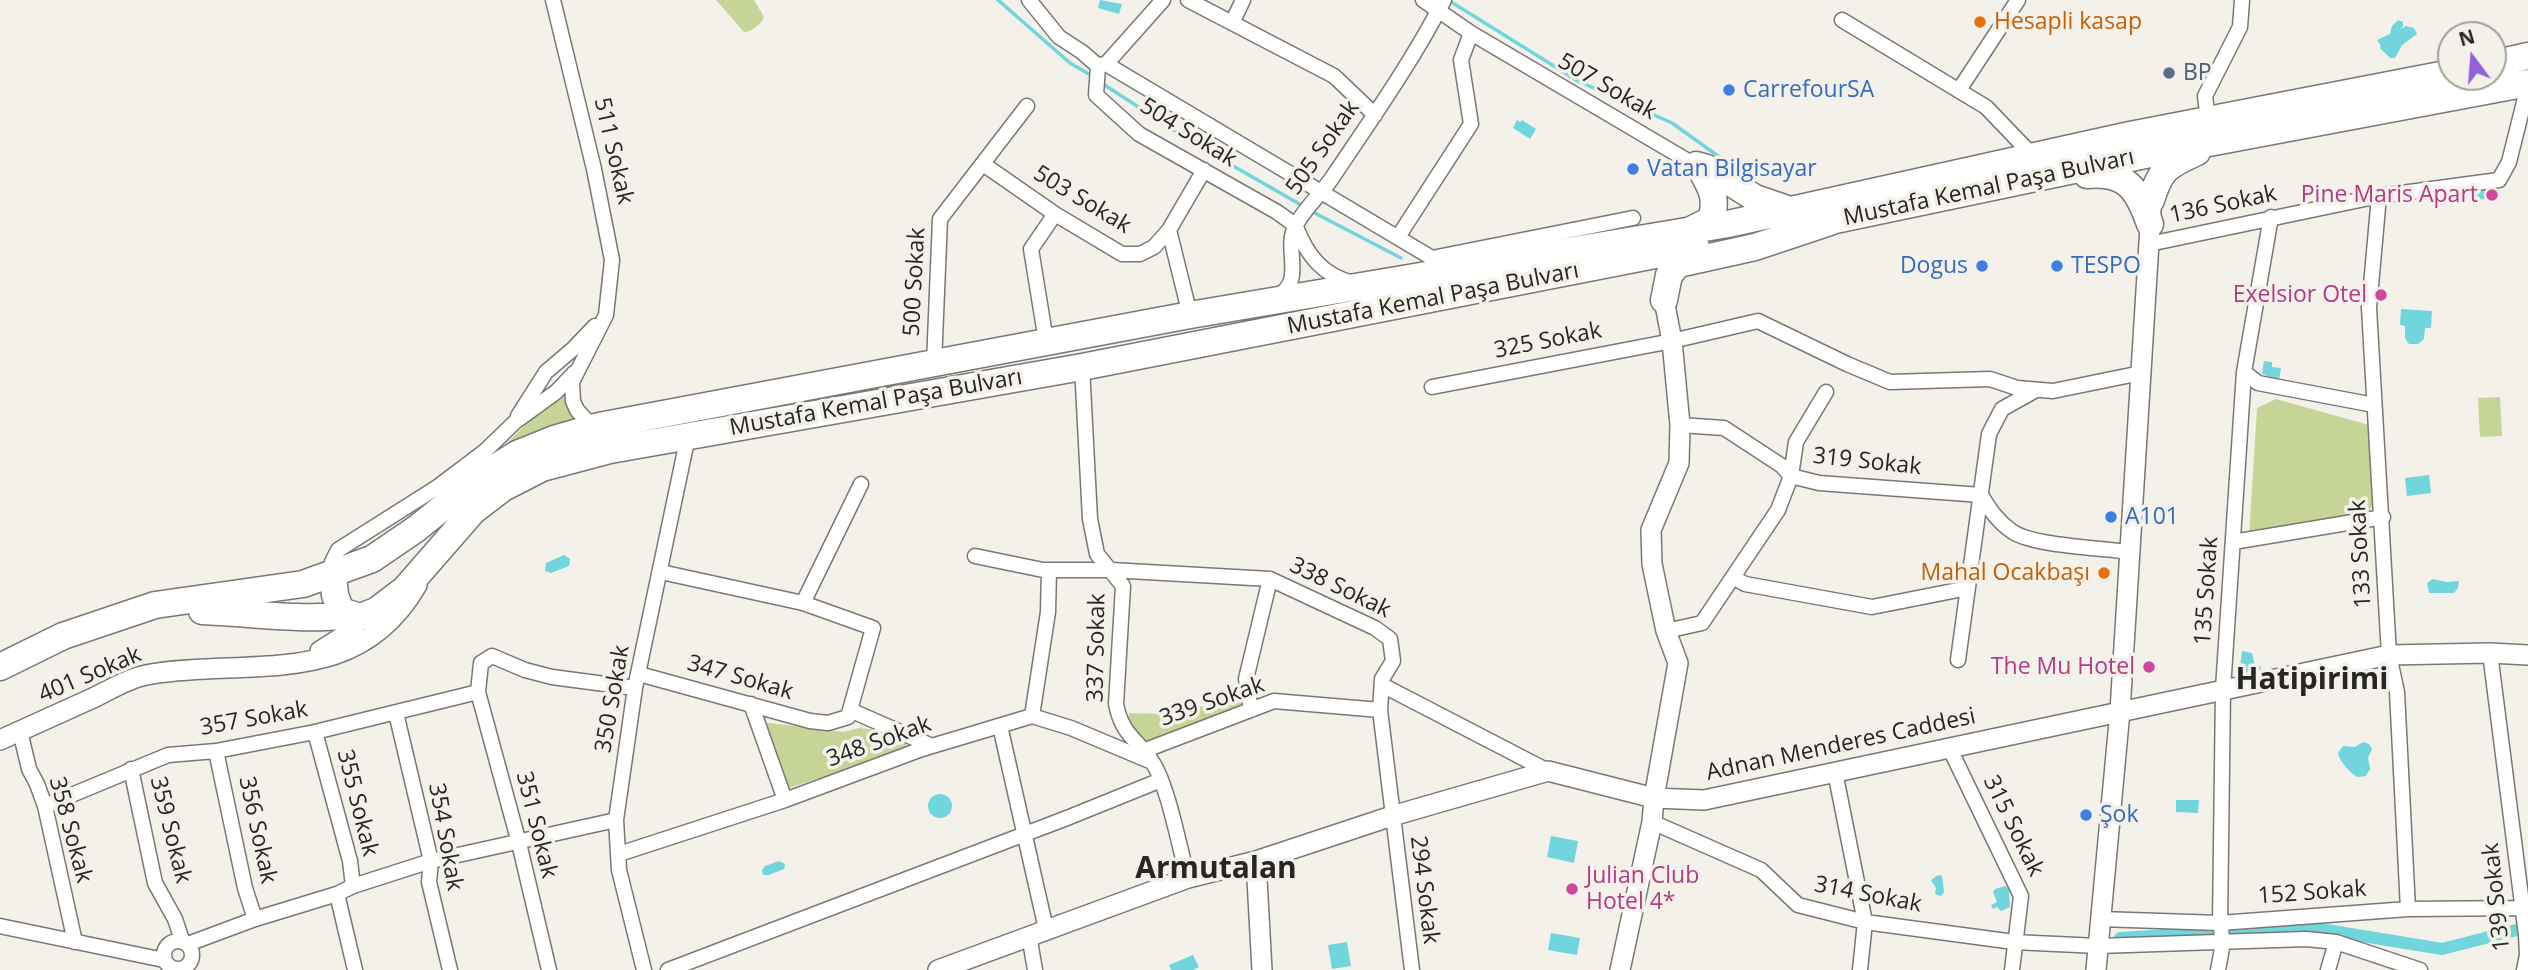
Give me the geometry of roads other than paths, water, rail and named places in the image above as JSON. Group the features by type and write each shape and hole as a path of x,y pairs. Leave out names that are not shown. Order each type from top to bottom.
{"highway":[{"path":"2507,61 2528,56"},
{"name":"Mustafa Kemal Paşa Bulvarı","path":"2149,143 2208,120 2437,76"},
{"name":"Mustafa Kemal Paşa Bulvarı","path":"372,559 416,529 484,475 517,454 554,439 599,426 1190,315 1690,230 1729,232 1830,222 2032,169 2149,143 2251,135 2528,85"},
{"path":"2150,223 2158,178 2173,163 2197,152 2251,135"},
{"path":"1698,166 1707,168 1766,203 1795,211"},
{"path":"1690,230 1711,220 1714,211 1713,194 1698,166"},
{"name":"Mustafa Kemal Paşa Bulvarı","path":"387,603 405,589 473,511 503,488 542,468 610,450 1082,368 1492,288 1729,232 1795,211 2032,169"},
{"path":"2032,169 2116,177 2132,185 2142,200 2150,223"},
{"path":"1664,300 1669,275 1678,264 1755,247 1830,222"},
{"path":"1492,288 1637,267 1648,271 1654,277 1664,300"},
{"path":"0,667 63,636 155,605 303,584 372,559 385,574 390,590 387,603 364,621 194,611 155,605"},
{"path":"333,575 335,596 341,611 364,621"}],"street":[{"name":"511 Sokak","path":"333,575 332,562 338,550 436,488 485,451 516,421 575,373 606,314 612,260 594,169 553,0"},
{"path":"1029,0 1059,37 1102,65 1432,258 1633,218"},
{"path":"1102,65 1163,0"},
{"path":"1188,0 1334,76 1375,116"},
{"path":"1231,23 1243,0"},
{"name":"507 Sokak","path":"1423,0 1442,5 1471,33 1698,166 1715,182 1724,198 1729,232"},
{"path":"1959,90 2018,0"},
{"path":"2208,120 2205,96 2240,27 2242,0"},
{"name":"505 Sokak","path":"1378,284 1351,282 1327,273 1318,266 1302,243 1295,225 1321,194 1375,116 1442,5"},
{"path":"1842,20 1986,107 2032,169"},
{"path":"1398,237 1471,124 1461,60 1471,33"},
{"name":"504 Sokak","path":"1102,65 1096,95 1139,134 1295,225"},
{"name":"136 Sokak","path":"2150,223 2271,217 2379,196 2499,180 2509,162 2528,85"},
{"name":"500 Sokak","path":"934,364 940,219 1027,106"},
{"path":"2096,970 2120,710 2150,223 2149,143"},
{"name":"503 Sokak","path":"983,164 1055,214 1122,254 1140,254 1154,247 1169,230 1204,170"},
{"name":"133 Sokak","path":"2379,196 2369,308 2389,655 2397,692 2408,909"},
{"path":"1046,341 1031,249 1055,214"},
{"name":"135 Sokak","path":"2218,970 2222,932 2223,689 2244,372 2271,217"},
{"path":"1266,303 1283,294 1294,277 1292,243 1295,225"},
{"path":"1169,230 1190,315"},
{"path":"1620,970 1652,822 1678,663 1666,631 1652,564 1650,530 1679,463 1680,425 1672,341 1664,300"},
{"name":"511 Sokak","path":"516,421 545,372 573,349 606,314"},
{"name":"325 Sokak","path":"1432,387 1672,341 1758,321 1890,382 1990,379 2036,390"},
{"name":"337 Sokak","path":"1082,368 1090,519 1097,554 1123,586 1117,708 1120,723 1148,756 1161,780 1188,878"},
{"path":"2244,372 2258,383 2374,405"},
{"path":"575,373 572,382 573,401 586,420 599,426"},
{"path":"1958,660 1989,434 2002,409 2036,390 2053,391 2141,373"},
{"path":"1666,631 1702,623 1778,510 1791,476 1796,442 1826,392"},
{"name":"319 Sokak","path":"1680,425 1724,428 1782,466 1791,476 1819,483 1982,495"},
{"name":"350 Sokak","path":"644,970 620,870 616,820 637,681 688,436"},
{"path":"803,603 861,484"},
{"path":"1982,495 1994,517 2014,533 2039,540 2130,552"},
{"path":"2233,542 2383,517"},
{"path":"372,528 367,547 372,559"},
{"name":"338 Sokak","path":"975,556 1049,569 1270,579 1374,628 1390,639 1393,661 1382,679 1380,710"},
{"name":"401 Sokak","path":"0,740 138,677 164,671 202,669 318,652 364,621 406,605 433,557"},
{"path":"1049,569 1048,612 1032,716 1148,756"},
{"path":"661,572 803,603 873,628 850,710 932,746"},
{"path":"1733,576 1745,584 1872,607 1968,589"},
{"path":"1251,710 1245,678 1270,579"},
{"name":"139 Sokak","path":"2490,653 2525,909 2527,955 2524,970"},
{"name":"Adnan Menderes Caddesi","path":"1548,771 1654,798 1704,800 2389,655 2528,655"},
{"name":"347 Sokak","path":"478,692 481,663 492,656 525,670 552,677 637,681 751,704 810,721 828,723 848,717 850,710"},
{"path":"1382,685 1548,771"},
{"name":"357 Sokak","path":"45,806 168,755 216,751 316,732 478,692"},
{"name":"351 Sokak","path":"478,692 519,843 549,970"},
{"name":"339 Sokak","path":"1148,756 1274,701 1380,710"},
{"path":"751,704 785,800"},
{"name":"294 Sokak","path":"1380,710 1412,970"},
{"name":"354 Sokak","path":"396,713 431,861 429,882 450,970"},
{"name":"348 Sokak","path":"619,854 785,800 932,746 1032,716"},
{"path":"1000,726 1026,834 1038,932 1035,970"},
{"name":"358 Sokak","path":"20,731 29,769 45,806 75,942"},
{"name":"355 Sokak","path":"316,732 350,861 353,886"},
{"name":"315 Sokak","path":"1949,747 2021,896 2012,970"},
{"name":"356 Sokak","path":"216,751 245,888 255,919"},
{"name":"359 Sokak","path":"131,769 155,883 185,942"},
{"path":"938,970 1188,878 1256,860 1391,816 1548,771"},
{"path":"1835,772 1865,922 1860,970"},
{"path":"668,970 1161,780"},
{"path":"164,960 164,949 171,942 185,942 431,861 616,820"},
{"name":"314 Sokak","path":"1652,822 1761,870 1798,905 1865,922 2014,942 2098,946"},
{"path":"1256,860 1262,970"},
{"path":"337,894 344,914 355,970"},
{"name":"152 Sokak","path":"2098,946 2408,909 2525,909"},
{"name":"152 Sokak","path":"2100,919 2336,942 2420,970"},
{"path":"0,926 164,960 176,969 184,969 191,962 192,953 185,942"},
{"path":"2328,970 2336,942"}],"water":[{"path":"1100,0 1122,4 1119,14 1098,8"},
{"path":"2398,20 2403,22 2400,29 2406,26 2414,28 2417,34 2402,45 2395,58 2390,58 2380,48 2377,40 2390,34 2392,26"},
{"path":"1517,120 1522,120 1536,129 1530,139 1513,128"},
{"path":"2497,188 2498,196 2479,200 2475,197 2476,191"},
{"path":"2401,309 2432,311 2431,328 2425,328 2424,339 2418,344 2409,344 2405,338 2405,326 2400,325"},
{"path":"2264,361 2272,362 2272,367 2281,368 2279,380 2262,374"},
{"path":"2429,475 2431,493 2407,496 2405,478"},
{"path":"564,555 570,559 569,566 551,573 545,571 546,563"},
{"path":"2433,579 2459,581 2458,588 2454,593 2429,593 2427,583"},
{"path":"2242,651 2252,653 2255,666 2260,665 2261,670 2247,673 2240,667"},
{"path":"2363,742 2369,744 2372,749 2368,758 2370,769 2366,776 2358,777 2346,767 2338,753 2343,746 2355,747"},
{"path":"940,794 948,798 952,806 948,814 940,818 932,814 928,806 932,798"},
{"path":"2176,800 2199,800 2198,813 2176,812"},
{"path":"1551,836 1578,841 1574,863 1547,857"},
{"path":"177,840 183,857 174,863 169,843"},
{"path":"779,861 785,864 784,869 763,875 765,866"},
{"path":"1938,875 1942,876 1944,892 1941,896 1935,894 1936,888 1931,880"},
{"path":"2005,886 2009,889 2010,907 2001,911 1997,907 1993,909 1991,905 1997,902 1993,892"},
{"path":"1551,933 1580,938 1577,955 1548,950"},
{"path":"1347,942 1351,966 1332,969 1328,945"},
{"path":"1193,955 1199,967 1193,970 1171,970 1169,965"}],"waterway":[{"path":"998,0 1070,63 1094,77"},
{"path":"1448,0 1578,81 1672,123 1753,181"},
{"path":"1100,82 1200,147 1303,206"},
{"path":"1309,210 1401,258"},
{"path":"2120,938 2302,926 2442,949 2528,927"}],"place":[{"name":"Hesapli kasap","path":"1980,22"},
{"name":"BP","path":"2169,73"},
{"name":"CarrefourSA","path":"1729,90"},
{"name":"Vatan Bilgisayar","path":"1633,169"},
{"name":"Pine Maris Apart","path":"2492,195"},
{"name":"Dogus","path":"1982,266"},
{"name":"TESPO","path":"2057,266"},
{"name":"Exelsior Otel","path":"2381,295"},
{"name":"A101","path":"2111,517"},
{"name":"Mahal Ocakbaşı","path":"2104,573"},
{"name":"The Mu Hotel","path":"2149,667"},
{"name":"Şok","path":"2086,815"},
{"name":"Julian Club Hotel 4*","path":"1572,889"}],"district":[{"name":"Hatipirimi","path":"2312,680"},
{"name":"Armutalan","path":"1216,869"}]}
